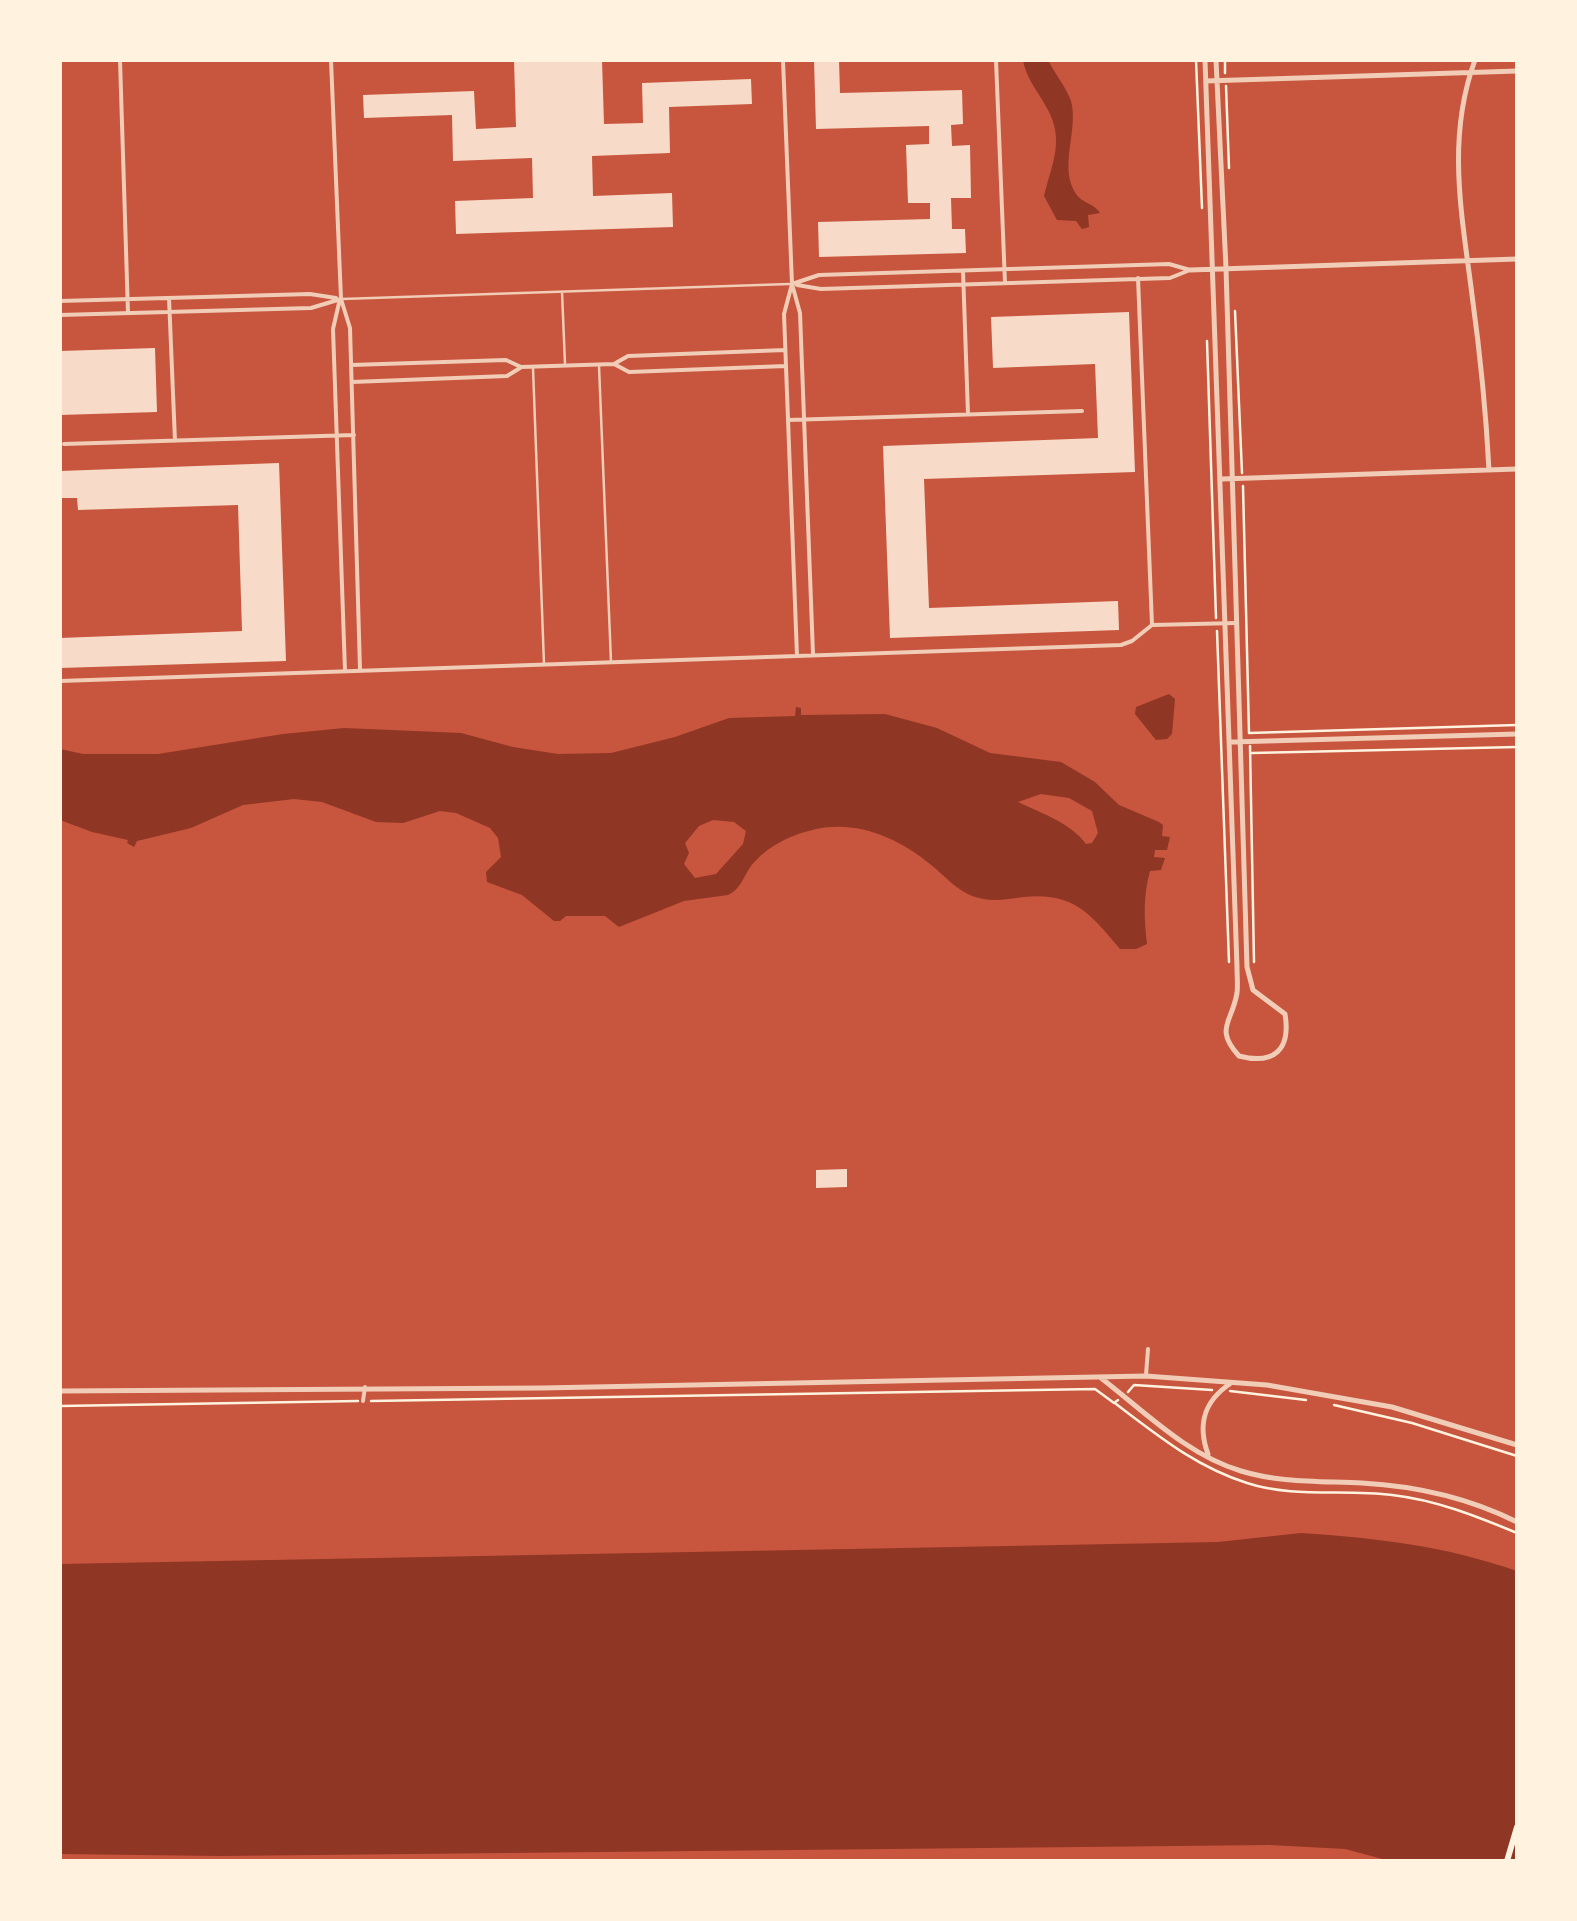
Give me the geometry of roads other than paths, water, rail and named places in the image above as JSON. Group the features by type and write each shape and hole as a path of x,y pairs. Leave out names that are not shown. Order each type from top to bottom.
{"main road":[{"path":"1507,1861 1517,1827"}],"street":[{"path":"120,60 128,314"},
{"path":"331,60 341,299 350,328 360,670"},
{"path":"784,60 792,284 800,313 813,655"},
{"path":"996,60 1005,283"},
{"path":"1205,60 1237,967 1237,993 1225,1034 1239,1056 1256,1060 1272,1057 1283,1046 1288,1030 1285,1014 1253,990 1247,967 1216,60"},
{"path":"1475,60 1459,134 1456,172 1485,395 1490,470"},
{"path":"1206,81 1517,71"},
{"path":"60,301 310,294 341,299 792,284 821,290 1170,278 1190,270 1214,268 1517,259"},
{"path":"792,284 819,275 1168,264 1190,270"},
{"path":"963,271 968,414"},
{"path":"1138,278 1152,626"},
{"path":"792,284 784,314 797,656"},
{"path":"562,292 565,366"},
{"path":"169,298 175,440"},
{"path":"60,316 311,308 341,299"},
{"path":"341,299 333,330 345,671"},
{"path":"614,364 628,356 785,350"},
{"path":"351,365 506,360 521,367 614,364 629,372 786,366"},
{"path":"599,364 611,662"},
{"path":"352,382 507,376 521,367"},
{"path":"533,367 544,664"},
{"path":"1136,410 1143,409"},
{"path":"788,420 1082,411"},
{"path":"64,444 354,435"},
{"path":"1222,479 1517,469"},
{"path":"60,681 1120,645 1132,642 1152,626 1238,623"},
{"path":"1231,742 1517,734"},
{"path":"1146,1376 1148,1350"},
{"path":"60,1391 542,1388 1146,1376 1234,1382 1392,1406 1517,1445"},
{"path":"1100,1377 1178,1440 1238,1470 1286,1480 1417,1488 1517,1522"},
{"path":"1209,1457 1200,1435 1202,1416 1220,1390 1234,1382"},
{"path":"363,1401 365,1387"}]}
